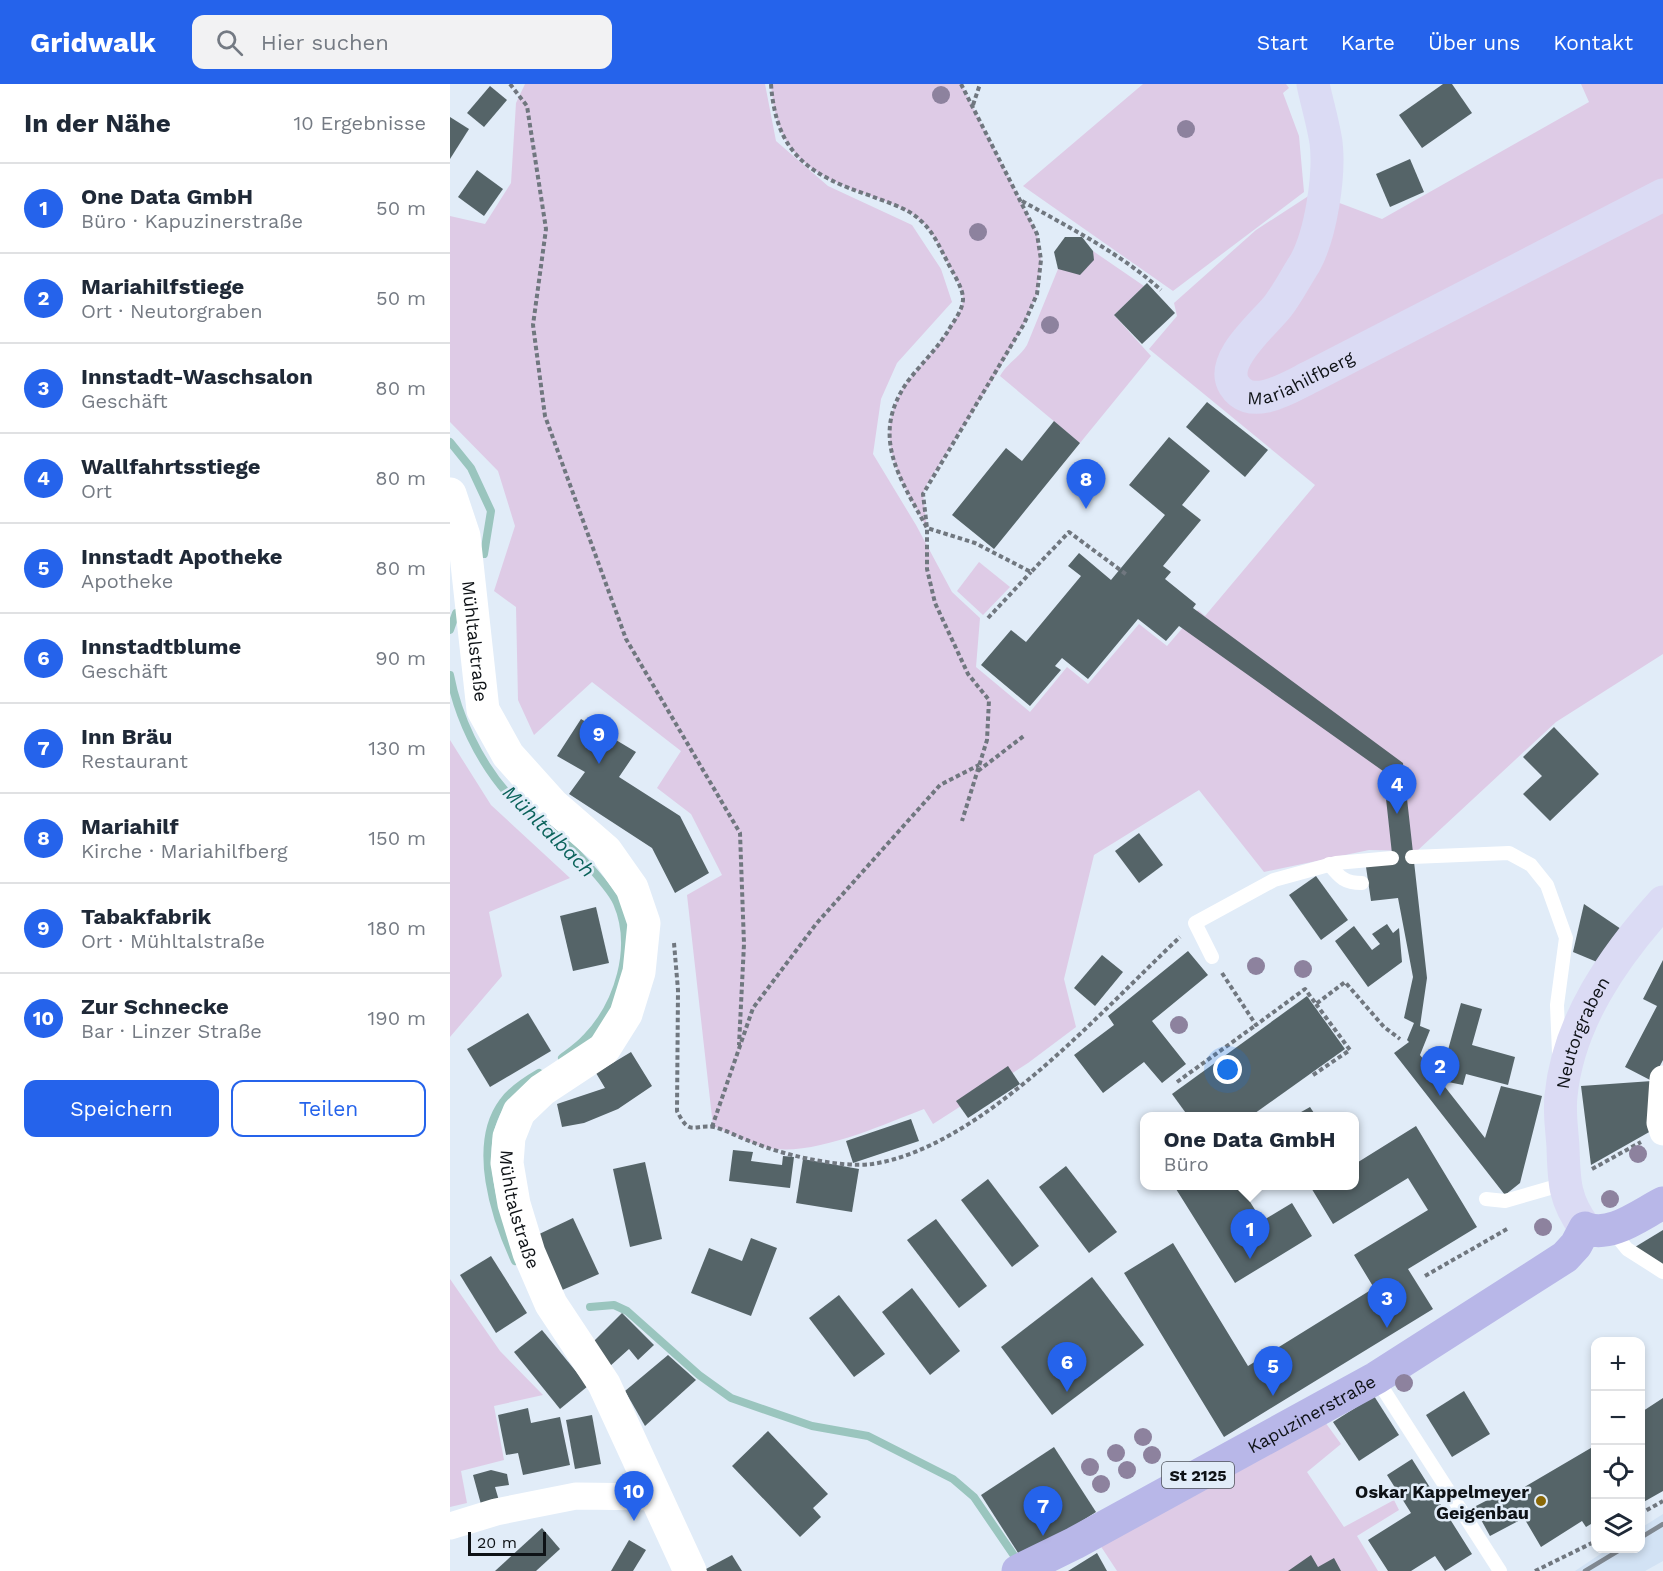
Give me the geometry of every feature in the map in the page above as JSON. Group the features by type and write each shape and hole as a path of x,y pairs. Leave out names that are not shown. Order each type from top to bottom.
{"main road":[{"name":"Mariahilfberg","path":"1313,84 1326,144 1323,204 1306,260 1280,304 1234,360 1230,374 1242,395 1253,398 1269,396 1663,195"},
{"name":"Neutorgraben","path":"1598,1228 1571,1209 1564,1184 1561,1097 1570,1051 1587,1006 1642,925 1663,902"},
{"path":"1598,1228 1663,1203"},
{"name":"Kapuzinerstraße","path":"1018,1571 1106,1526 1376,1378 1565,1257 1598,1228"}],"street":[{"name":"Mühltalstraße","path":"450,494 464,537 483,710 508,755 553,806 606,851 632,888 644,922 639,972 626,1014 604,1049 542,1090 519,1112 509,1137 507,1163 517,1214 529,1253 551,1304 604,1384 690,1571"},
{"path":"1663,1079 1660,1123 1663,1131"},
{"path":"450,1526 496,1512 576,1496 657,1497"}],"lane":[{"path":"1412,857 1509,853 1531,864 1547,885 1566,938 1557,1005 1561,1097"},
{"path":"1212,957 1195,923 1274,880 1329,864 1392,858"},
{"path":"1329,864 1339,878 1348,883 1362,883"},
{"path":"1486,1199 1504,1201 1564,1184"},
{"path":"1598,1228 1663,1272"},
{"path":"1376,1378 1500,1571"}],"path":[{"path":"510,84 527,106 546,229 533,325 545,416 626,639 740,833 744,944 739,1045"},
{"path":"771,84 773,107 790,150 831,182 888,203 918,218 934,234 963,299 960,311 944,337 907,383 895,406 889,431 890,452 896,471 927,528 975,543 1032,572"},
{"path":"961,84 1037,234 1041,260 1037,294 999,370 927,484 923,494 927,528 927,569 935,603 968,674 989,700 987,740 962,821"},
{"path":"973,106 980,84"},
{"path":"1021,201 1101,246 1140,272 1161,290"},
{"path":"988,618 1069,532 1127,575"},
{"path":"977,771 1025,735"},
{"path":"712,1127 753,1008 816,924 940,785 979,765"},
{"path":"677,1061 677,1112 684,1124 694,1130 712,1127 767,1148 851,1165 906,1156 939,1142 1026,1083 1195,923"},
{"path":"1212,957 1256,1025"},
{"path":"1316,1004 1346,982 1384,1027 1400,1039"},
{"path":"1177,1082 1305,989 1350,1050 1313,1075"},
{"path":"1564,1184 1663,1131"},
{"path":"1425,1276 1507,1229"},
{"path":"1645,1512 1663,1501"},
{"path":"1535,1571 1591,1543"}],"shaded area":[{"path":"525,84 765,84 776,141 828,186 912,225 941,269 952,302 897,363 881,399 873,454 916,525 952,592 980,618 976,667 1030,712 1067,667 1088,684 1139,624 1167,646 1198,610 1205,616 1315,485 1149,349 1177,316 1174,303 1256,230 1313,193 1382,219 1589,102 1581,84 1663,84 1663,654 1556,722 1417,851 1369,850 1264,872 1199,790 1094,855 1064,979 1076,1027 1028,1063 933,1124 924,1109 845,1139 802,1148 782,1149 758,1145 713,1126 687,895 722,875 691,814 657,788 681,751 592,682 534,735 518,700 516,607 494,591 515,526 498,471 450,422 450,216 485,224 511,183 516,103"},
{"path":"771,84 961,84 1037,234 1041,260 1037,294 999,370 927,484 923,494 927,528 907,492 893,456 890,438 891,420 897,401 908,381 939,344 957,316 963,303 961,290 925,224 897,206 830,179 814,170 800,158 789,145 780,128 774,108"},
{"path":"1143,84 1286,84 1289,88 1283,93 1299,136 1304,192 1173,291 1023,186"},
{"path":"1093,251 1144,286 1114,315 1151,356 1080,443 1000,376 1027,345 1058,269 1093,260"},
{"path":"979,562 1010,587 983,615 957,591"},
{"path":"450,740 491,805 570,878 489,912 502,976 450,1037"},
{"path":"450,1279 500,1351 543,1395 494,1406 504,1460 461,1471 467,1503 450,1507"},
{"path":"1325,1422 1341,1444 1307,1472 1344,1527 1394,1500 1399,1510 1357,1536 1378,1571 1117,1571 1100,1545"},
{"path":"1663,1514 1663,1561 1645,1571 1575,1571 1602,1553 1645,1553 1645,1525"}],"building":[{"path":"1443,84 1452,84 1472,113 1422,148 1399,115"},
{"path":"490,86 507,100 484,127 467,113"},
{"path":"450,117 469,129 450,159"},
{"path":"1410,159 1424,192 1390,207 1376,174"},
{"path":"477,170 503,189 484,216 458,197"},
{"path":"1065,237 1082,237 1093,251 1094,260 1080,275 1058,269 1054,252"},
{"path":"1147,283 1175,313 1142,344 1114,315"},
{"path":"1207,402 1268,450 1245,477 1186,427"},
{"path":"1054,421 1080,443 994,549 952,515 1006,448 1022,461"},
{"path":"1169,437 1210,471 1182,505 1201,520 1163,566 1171,572 1165,579 1196,604 1193,608 1403,763 1427,978 1420,1026 1430,1030 1420,1055 1485,1138 1501,1086 1542,1096 1520,1183 1505,1195 1394,1053 1409,1042 1407,1040 1414,1023 1404,1018 1413,977 1398,898 1371,901 1366,867 1393,863 1383,771 1179,626 1166,641 1138,619 1088,679 1062,658 1055,666 1061,670 1030,706 981,665 1011,630 1026,642 1081,576 1068,566 1079,553 1111,580 1165,515 1129,485"},
{"path":"581,719 636,752 619,777 680,816 709,873 675,893 652,848 569,794 585,772 557,756"},
{"path":"1554,727 1599,774 1550,821 1523,794 1542,776 1523,757"},
{"path":"1139,833 1163,865 1139,883 1115,851"},
{"path":"1316,876 1348,920 1321,940 1289,895"},
{"path":"1584,904 1621,929 1597,962 1573,952"},
{"path":"596,907 609,963 573,971 560,916"},
{"path":"1387,924 1393,933 1399,928 1402,962 1368,987 1335,941 1354,926 1372,950 1380,944 1372,934"},
{"path":"1188,951 1208,975 1152,1021 1186,1064 1162,1083 1144,1062 1103,1093 1074,1055 1114,1025 1108,1016"},
{"path":"1102,955 1123,972 1095,1006 1074,988"},
{"path":"1663,960 1663,1060 1652,1081 1625,1067 1657,1006 1643,999"},
{"path":"1307,996 1345,1049 1257,1112 1185,1112 1172,1094"},
{"path":"1461,1003 1482,1009 1472,1045 1515,1057 1508,1085 1466,1074 1463,1085 1448,1082 1451,1070 1443,1068"},
{"path":"528,1013 551,1051 490,1087 467,1049"},
{"path":"631,1052 652,1086 618,1109 584,1123 562,1127 557,1104 605,1088 596,1073"},
{"path":"1008,1066 1020,1084 968,1118 956,1101"},
{"path":"1652,1081 1651,1131 1591,1165 1581,1086"},
{"path":"1310,1107 1313,1112 1301,1112"},
{"path":"911,1119 919,1141 853,1163 846,1141"},
{"path":"1416,1126 1477,1227 1408,1269 1433,1309 1224,1437 1124,1273 1173,1243 1248,1366 1374,1288 1354,1255 1428,1210 1408,1178 1333,1224 1312,1190 1359,1190 1359,1162"},
{"path":"733,1150 753,1152 751,1161 782,1165 783,1156 794,1157 790,1188 729,1181"},
{"path":"803,1159 859,1169 852,1212 796,1203"},
{"path":"645,1162 662,1239 630,1247 613,1169"},
{"path":"1066,1166 1117,1232 1089,1253 1039,1187"},
{"path":"988,1179 1039,1246 1012,1267 961,1200"},
{"path":"1177,1190 1243,1190 1262,1221 1292,1203 1312,1236 1235,1283"},
{"path":"573,1218 599,1274 560,1291 535,1236"},
{"path":"936,1219 987,1286 959,1308 907,1240"},
{"path":"1663,1230 1663,1265 1635,1247"},
{"path":"751,1238 777,1248 751,1316 691,1293 709,1248 742,1261"},
{"path":"491,1256 527,1313 496,1333 460,1275"},
{"path":"1092,1277 1144,1345 1052,1415 1001,1347"},
{"path":"912,1288 960,1351 930,1375 882,1312"},
{"path":"839,1295 885,1354 854,1377 809,1318"},
{"path":"622,1313 654,1345 638,1360 629,1349 609,1367 594,1341"},
{"path":"542,1330 588,1386 560,1409 514,1352"},
{"path":"668,1355 696,1380 645,1426 625,1391"},
{"path":"1464,1391 1490,1434 1452,1457 1426,1415"},
{"path":"1374,1396 1399,1435 1359,1461 1333,1422"},
{"path":"1663,1398 1663,1491 1645,1501 1645,1445 1645,1410"},
{"path":"528,1408 531,1423 560,1417 570,1465 523,1475 518,1453 506,1455 498,1415"},
{"path":"592,1415 601,1464 575,1469 566,1420"},
{"path":"768,1431 828,1494 813,1508 821,1517 800,1537 732,1466"},
{"path":"1054,1447 1096,1512 1022,1559 981,1495"},
{"path":"1591,1448 1591,1524 1586,1527 1582,1521 1541,1547 1524,1518 1490,1536 1474,1507 1507,1490 1511,1495"},
{"path":"1412,1459 1472,1554 1445,1571 1435,1556 1411,1571 1388,1571 1368,1540 1411,1513 1387,1475"},
{"path":"491,1470 507,1474 509,1485 495,1487 500,1504 482,1508 473,1475"},
{"path":"542,1528 560,1549 536,1571 495,1571"},
{"path":"629,1540 646,1550 633,1571 611,1571"},
{"path":"1097,1553 1107,1571 1068,1571"},
{"path":"732,1555 742,1571 707,1571 706,1569"},
{"path":"1311,1555 1318,1567 1334,1558 1341,1571 1288,1571"}],"waterway":[{"name":"Mühltalbach","path":"450,442 471,468 491,511 484,554"},
{"name":"Mühltalbach","path":"450,630 456,613"},
{"name":"Mühltalbach","path":"450,675 464,722 487,767 515,801 569,845 593,870 614,897 622,920 625,938 624,956 615,992 598,1024 580,1044 562,1058"},
{"name":"Mühltalbach","path":"515,1261 494,1203 487,1160 489,1139 494,1119 506,1098 539,1073"},
{"path":"590,1307 614,1305 627,1311 699,1375 731,1398 812,1426 868,1436 953,1479 974,1497 1017,1560"}],"railway":[{"path":"1645,1535 1663,1524"},
{"path":"1585,1571 1615,1553"}],"place":[{"name":"Mariahilf","path":"1086,509"},
{"name":"Tabakfabrik","path":"599,764"},
{"name":"Wallfahrtsstiege","path":"1397,814"},
{"name":"Mariahilfstiege","path":"1440,1096"},
{"name":"One Data GmbH","path":"1250,1259"},
{"name":"Innstadt-Waschsalon","path":"1387,1328"},
{"name":"Innstadtblume","path":"1067,1392"},
{"name":"Innstadt Apotheke","path":"1273,1396"},
{"name":"Oskar Kappelmeyer Geigenbau","path":"1541,1501"},
{"name":"Zur Schnecke","path":"634,1521"},
{"name":"Inn Bräu","path":"1043,1536"}]}
